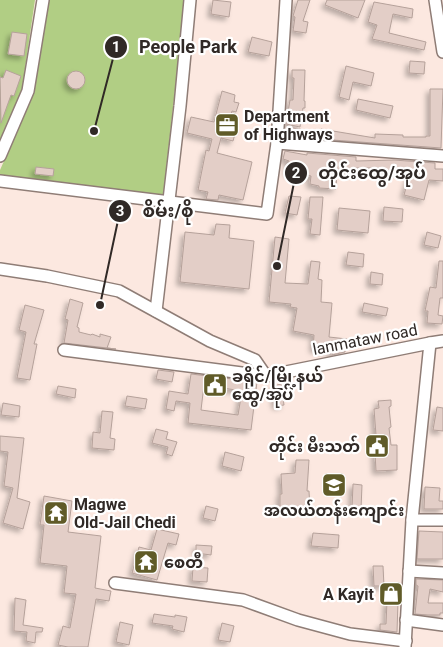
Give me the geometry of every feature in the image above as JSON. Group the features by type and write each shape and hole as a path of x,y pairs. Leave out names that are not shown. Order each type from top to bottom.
{"street":[{"path":"0,156 28,91 43,0"},
{"path":"156,311 180,106 190,0"},
{"path":"0,181 267,214 277,142 286,0"},
{"path":"436,0 443,52"},
{"path":"277,142 443,156"},
{"path":"0,269 119,290 210,341 255,360 266,376"},
{"name":"lanmataw road","path":"64,350 266,376 439,339 412,520 406,644"},
{"path":"412,520 443,520"},
{"path":"409,571 443,573"},
{"path":"115,583 243,600 298,620 341,632 406,644"},
{"path":"406,620 443,625"}],"green space":[{"path":"0,0 35,0 22,89 0,140"},
{"path":"49,0 185,0 163,198 0,177 0,170 34,93"}],"building":[{"path":"213,0 231,2 229,17 211,14"},
{"path":"298,0 310,0 303,21 308,22 306,33 293,31 295,17 293,16"},
{"path":"327,0 365,0 358,18 325,5"},
{"path":"374,2 413,9 412,18 393,14 389,33 426,42 424,50 372,39 377,25 368,22"},
{"path":"12,32 27,34 24,56 8,54"},
{"path":"252,37 272,42 269,56 248,52"},
{"path":"410,61 425,62 424,74 409,73"},
{"path":"346,66 374,73 371,86 353,82 349,100 339,97"},
{"path":"6,70 21,76 14,96 11,95 1,123 0,77 3,78"},
{"path":"292,70 305,70 305,108 303,108 300,127 286,124 290,100 293,100 294,78 292,78"},
{"path":"76,71 82,74 85,80 82,86 76,89 70,86 67,80 70,74"},
{"path":"430,89 443,89 441,148 292,137 294,128 320,133 321,129 375,138 375,134 403,135 403,137 430,136"},
{"path":"222,91 235,95 234,102 239,103 236,112 232,111 228,125 237,127 233,141 221,138 217,153 252,162 243,200 219,195 218,200 206,199 208,192 198,190 206,150 209,151 212,139 187,133 191,117 214,122"},
{"path":"358,99 393,106 390,118 356,110"},
{"path":"285,151 307,155 307,153 356,157 356,161 394,160 435,163 435,169 443,169 443,181 429,180 424,200 404,195 411,170 379,172 379,168 354,168 353,172 337,169 336,189 319,188 319,186 310,184 311,176 287,172 289,161 283,159"},
{"path":"36,167 54,169 53,176 35,174"},
{"path":"289,196 301,197 297,215 285,213"},
{"path":"310,197 323,197 320,235 310,234 312,219 308,219"},
{"path":"384,207 403,209 402,222 383,221"},
{"path":"339,208 370,211 368,233 337,230"},
{"path":"216,224 230,225 229,238 254,241 249,289 180,282 185,232 214,235"},
{"path":"427,232 441,236 438,248 424,245"},
{"path":"275,237 289,239 285,283 308,284 311,261 320,262 318,279 322,280 321,302 332,303 329,337 347,339 345,352 332,355 333,351 313,349 314,335 293,331 297,308 290,307 291,304 269,302"},
{"path":"348,252 364,254 363,267 346,265"},
{"path":"439,261 443,261 443,298 440,298 438,315 443,316 442,324 427,323 428,311 425,311 430,287 436,288"},
{"path":"371,272 383,274 382,285 370,284"},
{"path":"70,299 83,303 77,327 79,332 100,337 100,334 111,337 107,348 64,343 68,320 65,319"},
{"path":"364,303 388,308 386,316 362,312"},
{"path":"25,305 44,310 34,344 37,344 30,380 17,378 26,332 19,330"},
{"path":"158,370 174,372 172,382 156,379"},
{"path":"191,374 257,382 251,430 188,423 190,403 176,401 174,411 166,409 169,391 188,394","holes":["204,385 242,391 238,415 201,410"]},
{"path":"281,384 284,405 276,406 273,386"},
{"path":"58,386 76,389 75,398 56,394"},
{"path":"127,396 147,399 145,409 125,406"},
{"path":"391,400 391,406 389,407 391,427 389,428 391,445 397,445 397,470 376,471 374,409 379,408 378,401"},
{"path":"3,403 20,406 19,417 1,415"},
{"path":"437,407 443,408 443,431 433,430"},
{"path":"102,411 113,412 110,438 115,439 114,450 92,448 93,432 100,433"},
{"path":"156,429 168,432 166,439 177,442 172,456 166,454 168,447 152,443"},
{"path":"0,436 24,438 17,498 30,502 23,529 3,523 13,488 4,486 8,452 0,451"},
{"path":"225,452 244,457 241,471 222,466"},
{"path":"296,460 309,460 307,491 309,491 310,509 280,508 280,494 282,494 281,474 295,473"},
{"path":"353,484 362,485 361,509 352,508"},
{"path":"425,487 440,488 439,501 443,501 443,509 424,509"},
{"path":"44,496 72,501 68,532 101,536 95,588 111,591 109,601 96,599 88,647 58,645 63,626 70,628 76,594 64,593 67,566 40,563 44,525 40,525"},
{"path":"206,506 218,509 215,521 203,518"},
{"path":"157,529 179,534 176,545 168,543 157,580 132,573 139,547 151,550"},
{"path":"419,531 443,532 443,559 417,559"},
{"path":"313,533 339,535 338,548 311,546"},
{"path":"196,545 212,546 211,555 196,553"},
{"path":"373,566 383,566 384,586 374,586"},
{"path":"193,567 208,568 207,582 192,581"},
{"path":"416,579 443,580 443,592 430,589 428,603 443,603 443,613 440,613 440,615 415,614 418,586 416,585"},
{"path":"15,598 26,600 23,625 43,628 42,632 36,632 35,643 26,641 27,632 14,631"},
{"path":"387,601 398,602 397,632 380,630 380,624 386,624"},
{"path":"154,614 187,617 184,632 172,629 173,626 152,623"},
{"path":"120,622 133,625 129,645 116,642"},
{"path":"222,623 234,626 230,642 218,640"}],"place":[{"name":"Department of Highways","path":"227,125"},
{"name":"People Park","path":"94,131"},
{"name":"တိုင်းထွေ/အုပ်","path":"277,266"},
{"name":"စိမ်း/စို","path":"100,305"},
{"name":"ခရိုင်/မြို့နယ် ထွေ/အုပ်","path":"215,385"},
{"name":"တိုင်း မီးသတ်","path":"377,446"},
{"name":"အလယ်တန်းကျောင်း","path":"334,485"},
{"name":"Magwe Old-Jail Chedi","path":"56,513"},
{"name":"စေတီ","path":"146,562"},
{"name":"A Kayit","path":"391,594"}]}
